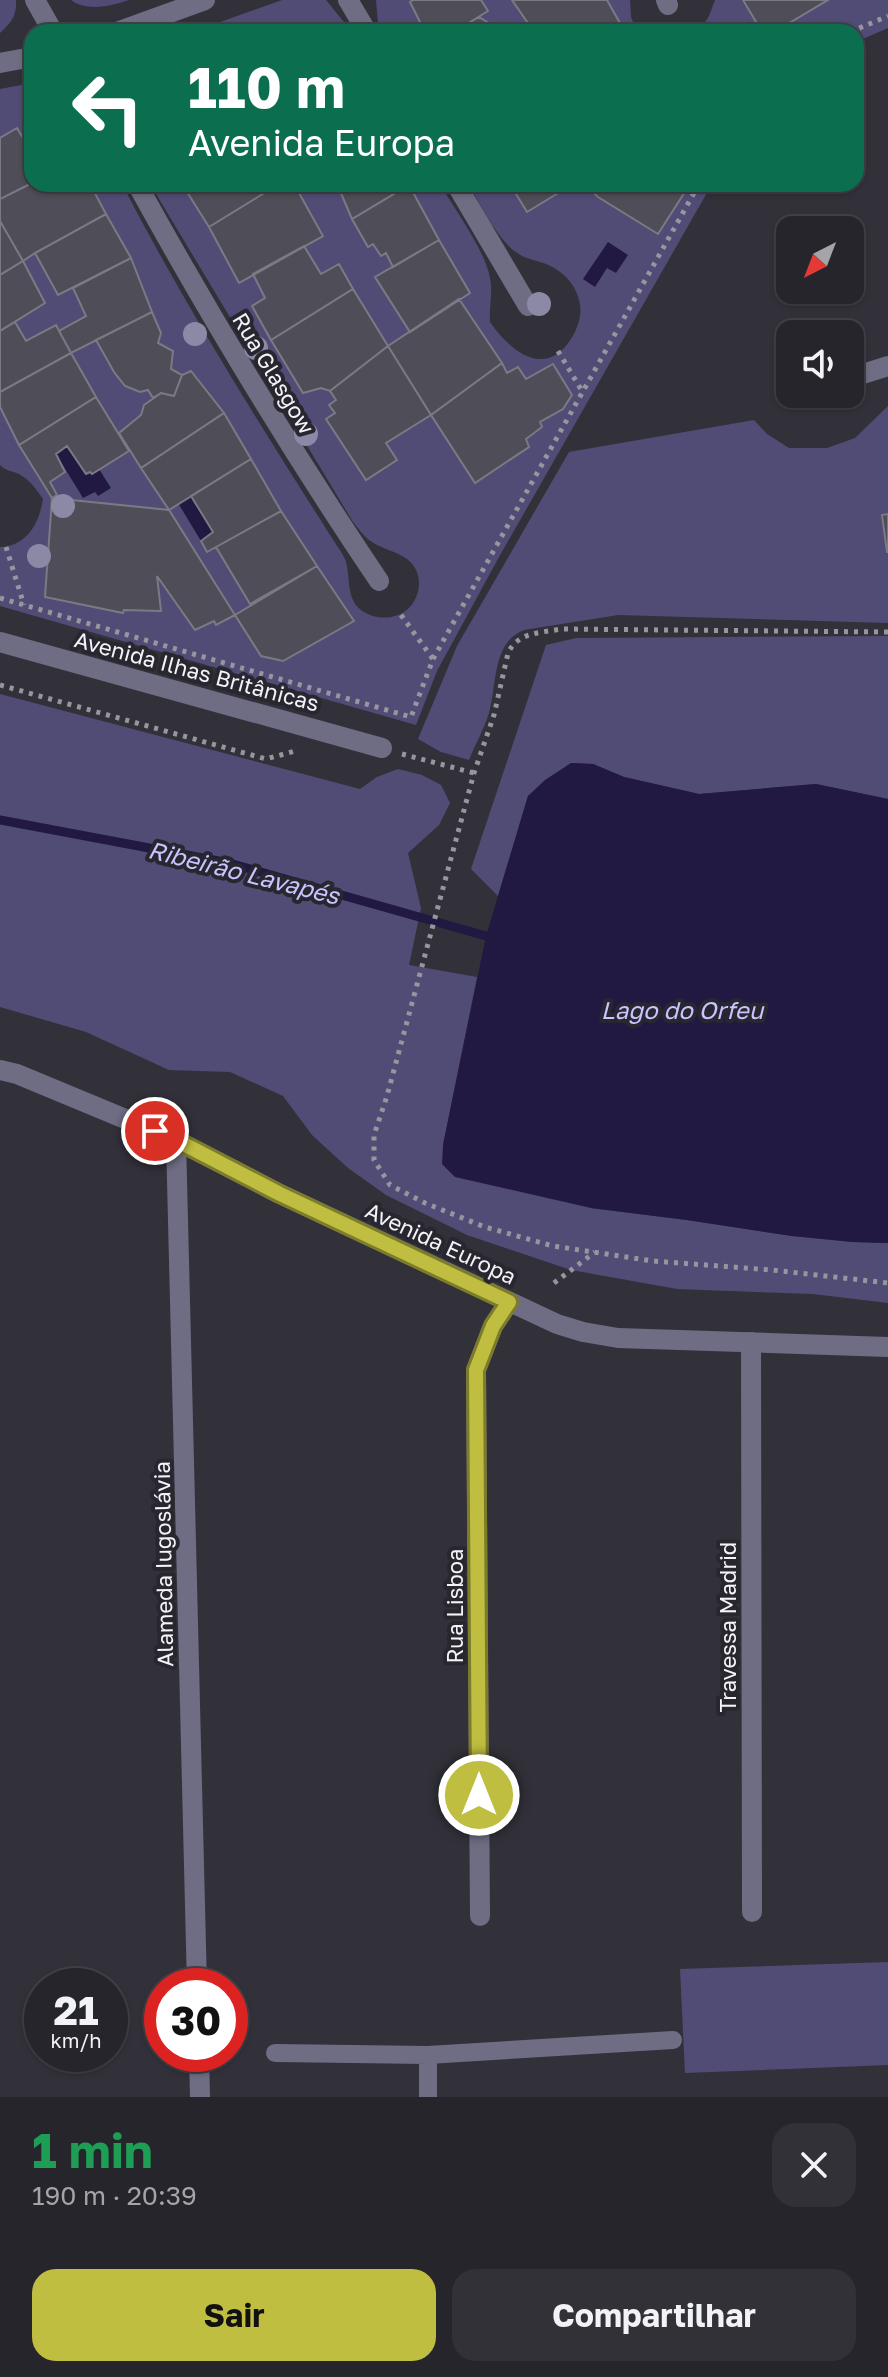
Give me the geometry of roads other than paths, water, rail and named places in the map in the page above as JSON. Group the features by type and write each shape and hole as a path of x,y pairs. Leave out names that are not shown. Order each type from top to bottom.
{"street":[{"path":"35,0 48,24"},
{"path":"139,24 205,0"},
{"path":"348,0 362,24"},
{"path":"0,63 24,58"},
{"name":"Rua Glasgow","path":"142,192 249,382 379,581"},
{"path":"461,192 528,306"},
{"path":"864,374 888,366"},
{"name":"Avenida Ilhas Britânicas","path":"0,642 382,748"},
{"name":"Avenida Europa","path":"0,1070 17,1074 176,1140 280,1194 557,1324 618,1338 888,1347"},
{"name":"Alameda Iugoslávia","path":"176,1140 197,1968"},
{"name":"Rua Lisboa","path":"480,1916 476,1370 493,1326 509,1302"},
{"name":"Travessa Madrid","path":"751,1342 752,1912"},
{"path":"199,2072 200,2097"}],"lane":[{"path":"275,2053 428,2055 673,2040"},
{"path":"428,2055 428,2097"}],"water":[{"path":"608,242 628,255 616,273 607,268 595,287 583,279"},
{"path":"67,446 85,474 99,469 111,488 98,496 95,492 83,498 56,454"},
{"path":"191,496 213,532 201,541 178,503"},
{"name":"Lago do Orfeu","path":"571,763 593,764 624,777 699,794 816,784 888,799 888,1243 792,1236 591,1208 455,1177 442,1164 443,1145 486,936 528,796"}],"waterway":[{"name":"Ribeirão Lavapés","path":"0,820 229,863 486,936"}]}
